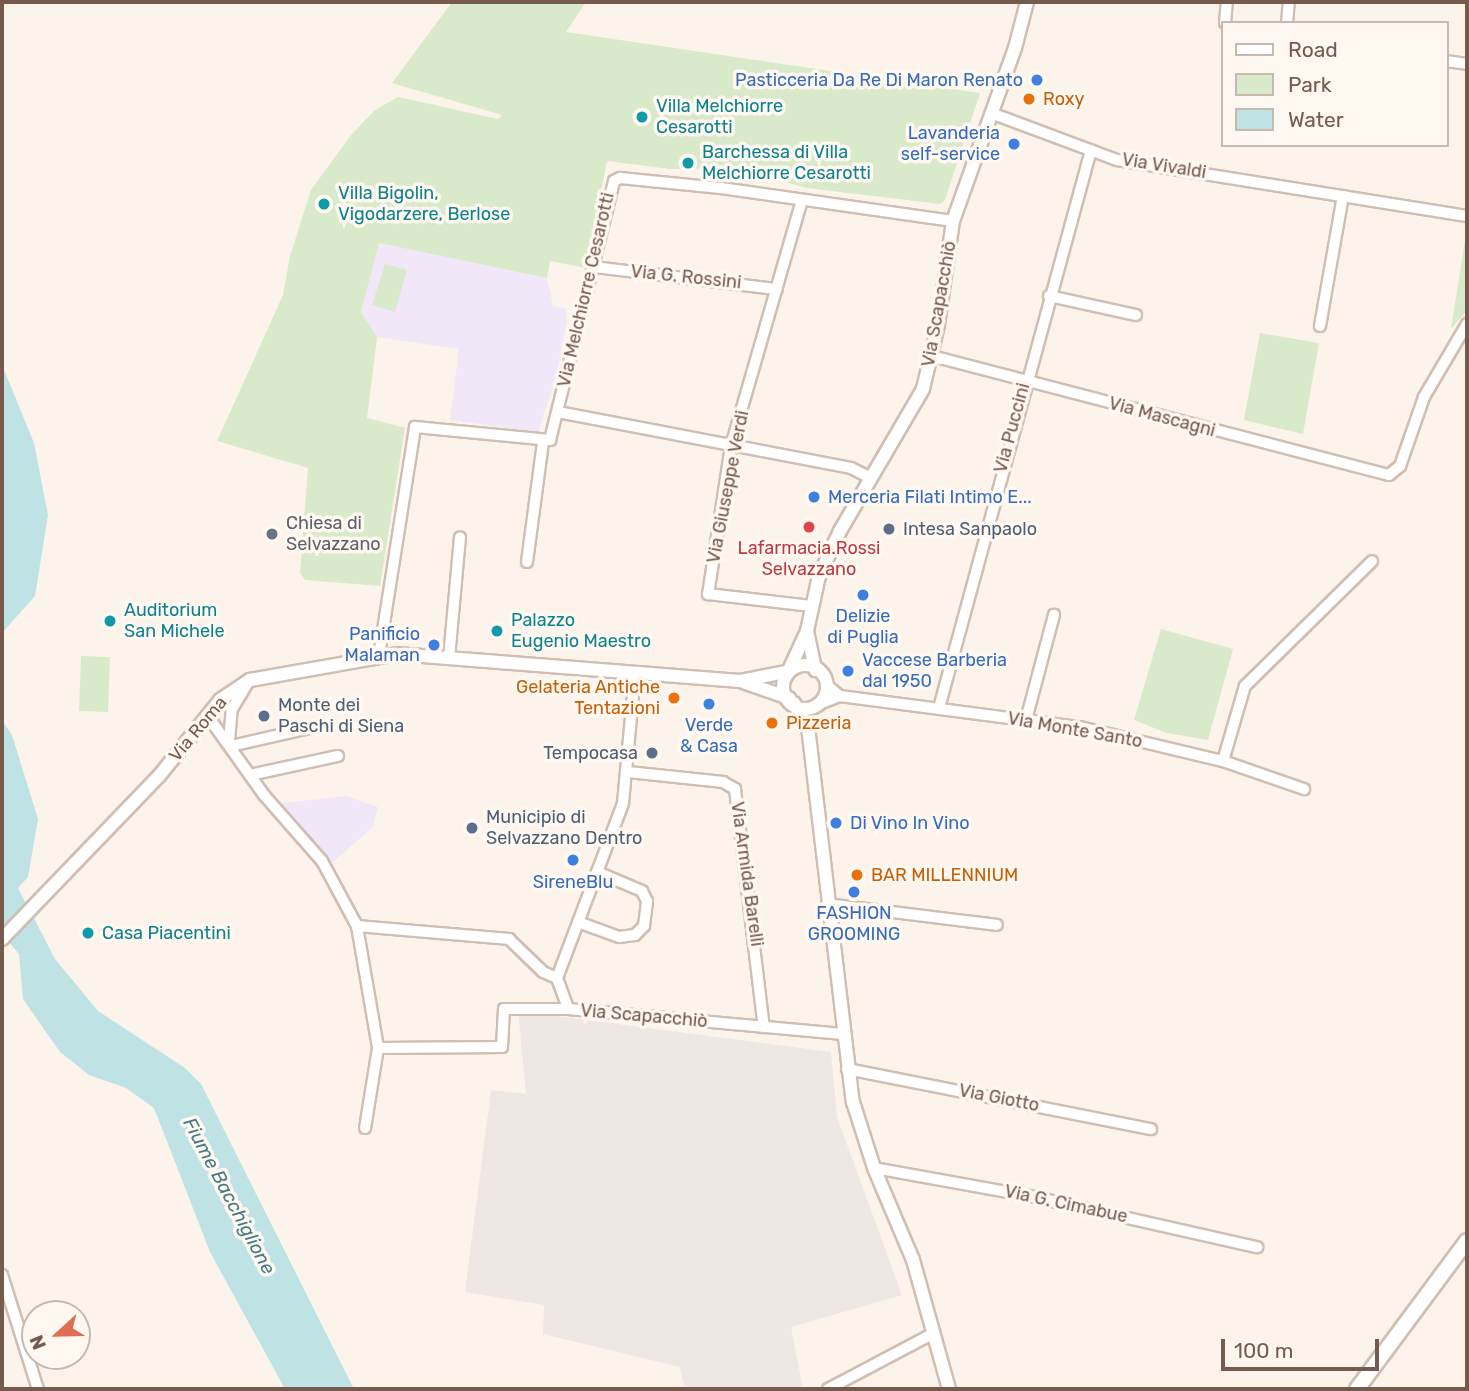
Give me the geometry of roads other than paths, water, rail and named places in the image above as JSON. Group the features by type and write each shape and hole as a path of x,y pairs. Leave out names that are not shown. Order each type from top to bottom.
{"main road":[{"path":"1357,1389 1467,1241"}],"street":[{"name":"Via Scapacchiò","path":"788,670 807,631 811,606 839,531 869,477 914,407 932,356 953,221 1027,2"},
{"path":"1225,21 1227,2"},
{"path":"1287,21 1289,2"},
{"path":"1448,61 1467,64"},
{"name":"Via Vivaldi","path":"991,113 1117,160 1467,216"},
{"name":"Via Puccini","path":"939,708 1025,380 1091,150"},
{"name":"Via Melchiorre Cesarotti","path":"527,562 543,442 550,440 558,412 594,267 609,188 620,178 953,221"},
{"path":"1320,326 1343,196"},
{"name":"Via Giuseppe Verdi","path":"802,200 731,446 708,594 811,606"},
{"name":"Via G. Rossini","path":"594,267 777,289"},
{"path":"1049,296 1136,316"},
{"name":"Via Mascagni","path":"932,356 1380,475 1392,474 1400,466 1423,397 1467,324"},
{"path":"558,412 851,468 869,477"},
{"path":"379,655 415,427 543,442"},
{"path":"449,658 460,538"},
{"path":"1223,761 1245,686 1372,561"},
{"path":"1026,720 1054,614"},
{"name":"Via Scapacchiò","path":"807,631 816,670"},
{"name":"Via Roma","path":"2,939 159,776 220,700 250,680 379,655 740,681 788,670"},
{"path":"840,696 816,670 800,664 788,670 783,688 807,726 847,1069 858,1121 874,1168 913,1260 949,1389"},
{"path":"357,926 509,939 543,972 557,978 623,803 628,772 635,674"},
{"path":"230,744 229,723 232,709 250,680"},
{"name":"Via Roma","path":"740,681 792,701"},
{"path":"807,726 822,704 828,686"},
{"name":"Via Monte Santo","path":"822,704 840,696 1080,727 1223,761 1304,789"},
{"path":"220,700 229,723"},
{"path":"792,701 805,709 822,704"},
{"path":"207,715 250,775 322,861 357,926 378,1048 365,1128"},
{"path":"230,744 318,726"},
{"path":"250,775 338,756"},
{"name":"Via Armida Barelli","path":"628,772 723,782 735,789 764,1027"},
{"path":"578,922 619,937 635,935 644,926 647,901 642,891 633,883 597,872"},
{"path":"827,904 996,925"},
{"name":"Via Scapacchiò","path":"557,978 568,1009 843,1034"},
{"path":"378,1048 502,1047 504,1009 568,1009"},
{"name":"Via Giotto","path":"847,1069 1152,1129"},
{"name":"Via G. Cimabue","path":"874,1168 1030,1196 1257,1247"},
{"path":"2,1275 38,1389"},
{"path":"828,1389 934,1333"}],"water":[{"path":"2,365 34,443 48,515 35,596 2,633"},
{"name":"Fiume Bacchiglione","path":"2,720 12,735 38,819 28,877 18,888 55,959 98,1011 185,1068 201,1084 354,1389 285,1389 210,1252 154,1108 126,1088 89,1075 60,1052 23,999 19,954 2,934"}],"place":[{"name":"Pasticceria Da Re Di Maron Renato","path":"1037,80"},
{"name":"Roxy","path":"1029,99"},
{"name":"Villa Melchiorre Cesarotti","path":"642,117"},
{"name":"Lavanderia self-service","path":"1014,144"},
{"name":"Barchessa di Villa Melchiorre Cesarotti","path":"688,163"},
{"name":"Villa Bigolin, Vigodarzere, Berlose","path":"324,204"},
{"name":"Merceria Filati Intimo E...","path":"814,497"},
{"name":"Lafarmacia.Rossi Selvazzano","path":"809,527"},
{"name":"Intesa Sanpaolo","path":"889,529"},
{"name":"Chiesa di Selvazzano","path":"272,534"},
{"name":"Delizie di Puglia","path":"863,595"},
{"name":"Auditorium San Michele","path":"110,621"},
{"name":"Palazzo Eugenio Maestro","path":"497,631"},
{"name":"Panificio Malaman","path":"434,645"},
{"name":"Vaccese Barberia dal 1950","path":"848,671"},
{"name":"Gelateria Antiche Tentazioni","path":"674,698"},
{"name":"Verde & Casa","path":"709,704"},
{"name":"Monte dei Paschi di Siena","path":"264,716"},
{"name":"Pizzeria","path":"772,723"},
{"name":"Tempocasa","path":"652,753"},
{"name":"Di Vino In Vino","path":"836,823"},
{"name":"Municipio di Selvazzano Dentro","path":"472,828"},
{"name":"SireneBlu","path":"573,860"},
{"name":"BAR MILLENNIUM","path":"857,875"},
{"name":"FASHION GROOMING","path":"854,892"},
{"name":"Casa Piacentini","path":"88,933"}]}
